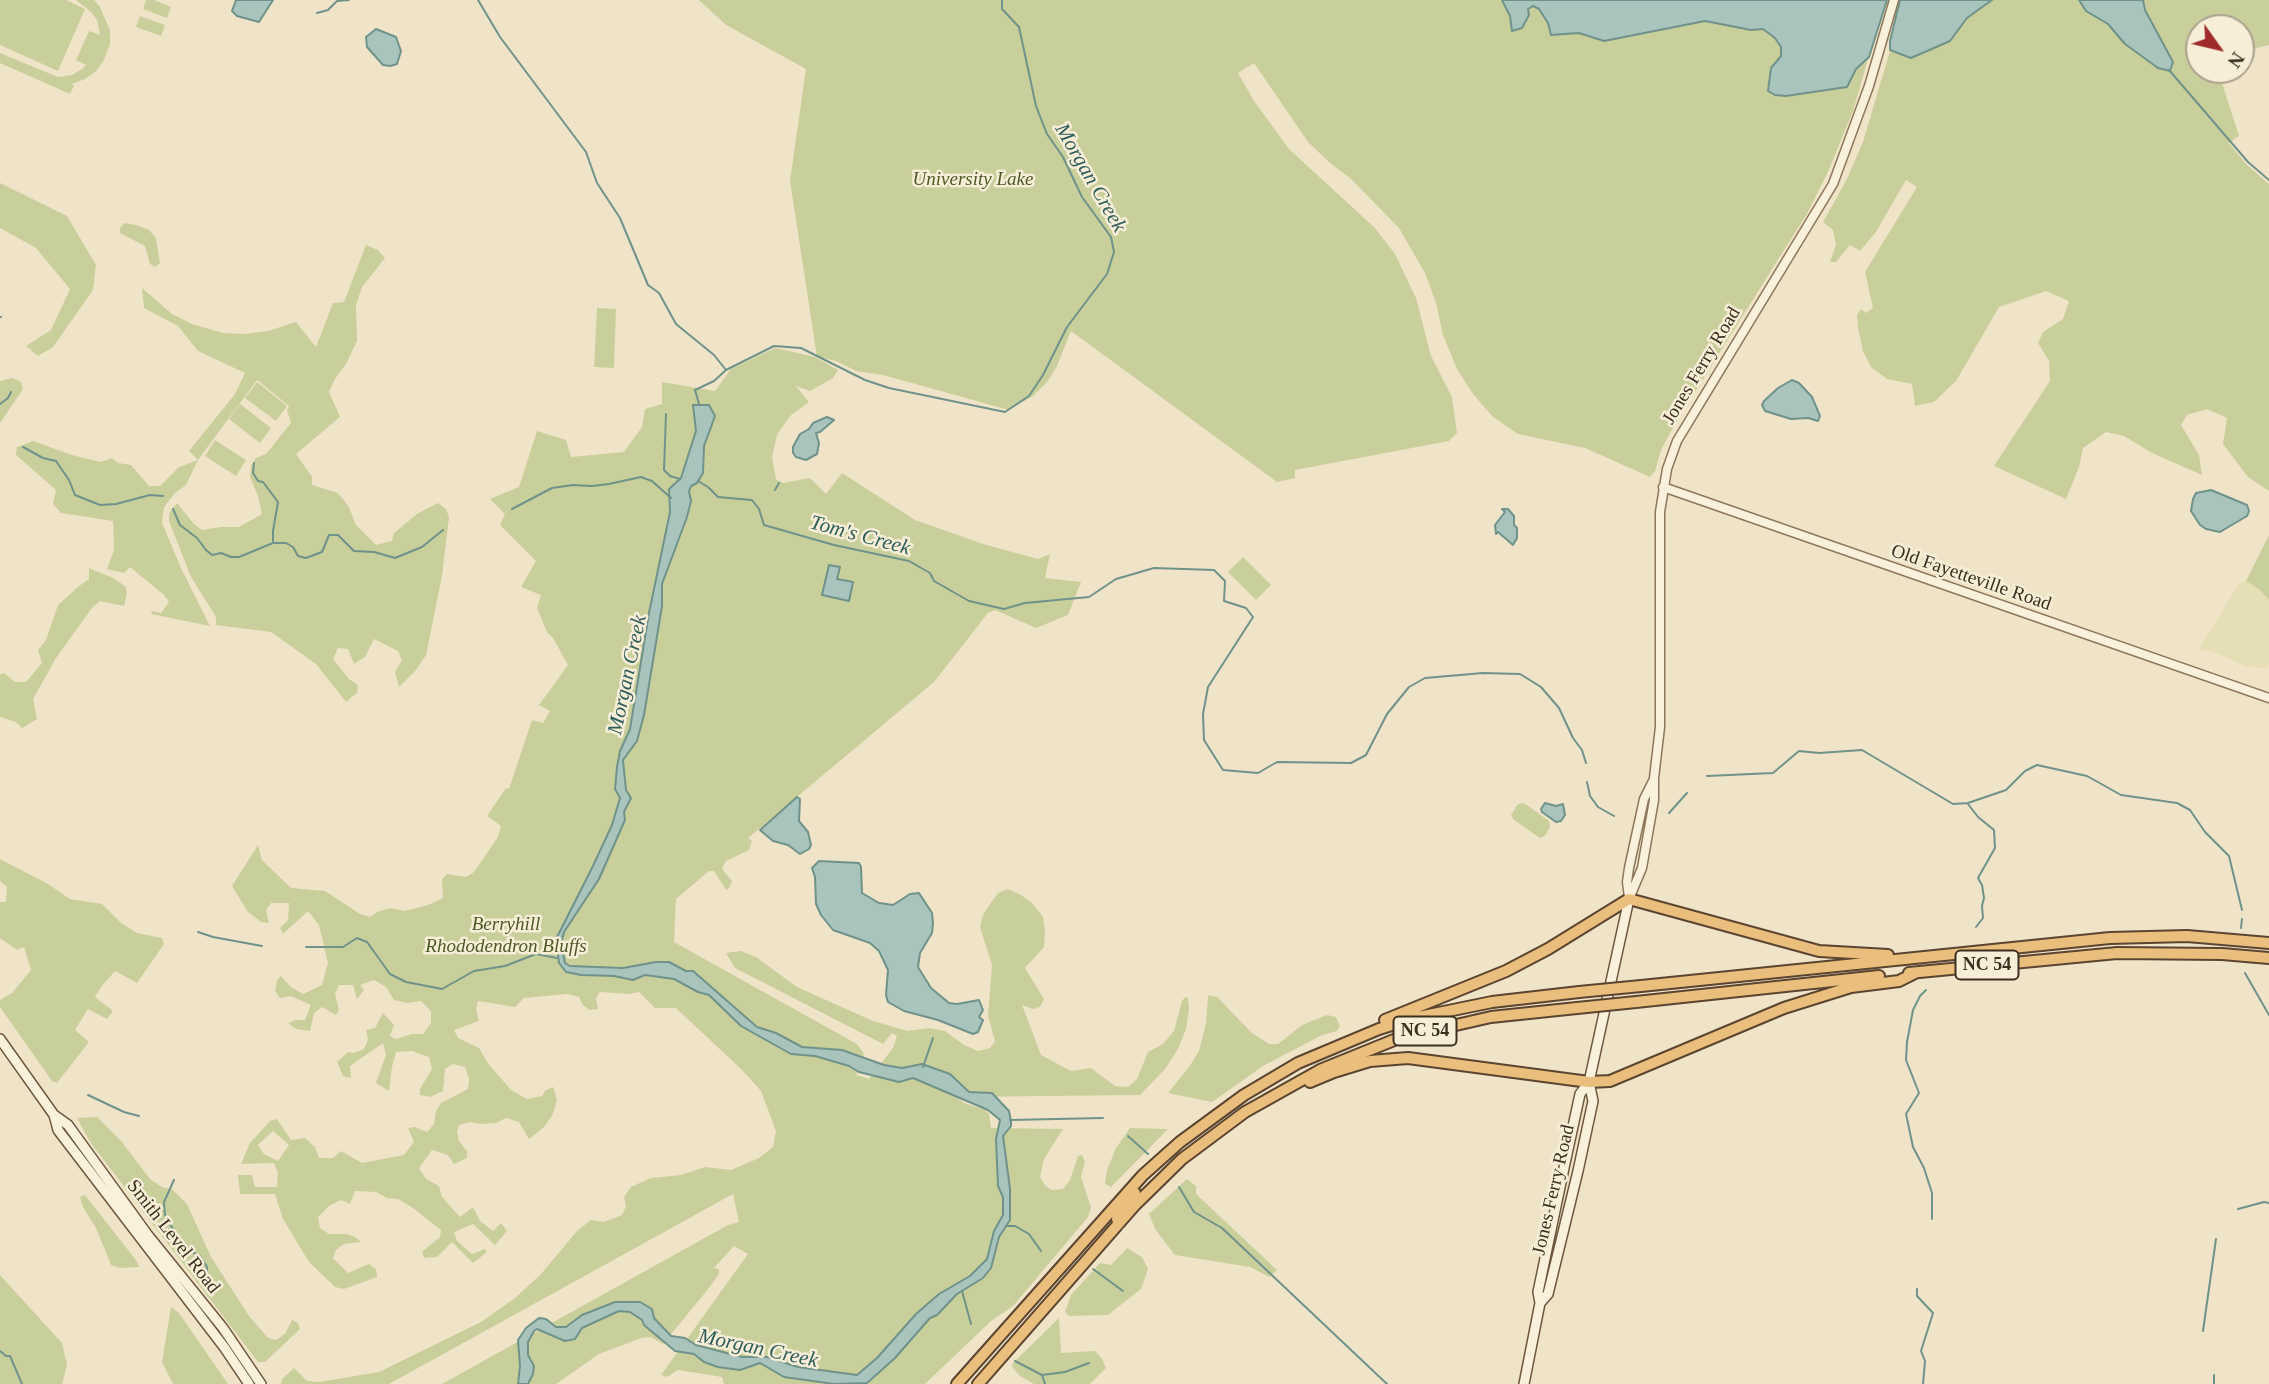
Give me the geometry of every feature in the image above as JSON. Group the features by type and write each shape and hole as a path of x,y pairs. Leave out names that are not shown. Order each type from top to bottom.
{"highway":[{"path":"1337,1045 1345,1036 1506,971 1548,949 1629,899 1819,951 1885,954 1897,959"},
{"name":"NC 54","path":"957,1384 1110,1210 1143,1175 1180,1142 1228,1105 1298,1063 1379,1029 1492,1002 2110,938 2187,936 2269,943"},
{"name":"NC 54","path":"978,1384 1119,1223 1189,1153 1245,1112 1283,1089 1340,1060 1419,1032 1491,1017 2117,953 2222,954 2269,958"},
{"path":"1283,1089 1301,1086 1370,1061 1408,1058 1590,1082 1617,1078 1784,1008 1851,987 1899,981 1915,973"},
{"path":"1119,1223 1117,1219 1120,1212 1141,1185 1143,1175"},
{"path":"1092,1254 1092,1245 1110,1220 1110,1210"}],"main road":[{"name":"Jones Ferry Road","path":"1540,1303 1548,1294 1578,1171 1593,1101 1590,1082 1629,899"},
{"name":"Smith Level Road","path":"0,1039 54,1115 68,1125 147,1234 223,1328 261,1383"},
{"name":"Jones Ferry Road","path":"1524,1384 1540,1303 1539,1289 1579,1098 1590,1082"},
{"name":"Smith Level Road","path":"54,1115 58,1130 249,1384"},
{"path":"164,1270 192,1297 253,1380 261,1383"}],"street":[{"name":"Jones Ferry Road","path":"1629,899 1629,868 1644,799 1654,778 1660,727 1659,535 1663,487 1677,441 1833,184 1858,121 1894,0"},
{"name":"Old Fayetteville Road","path":"1663,487 2269,698"}],"shaded area":[{"path":"2246,581 2269,600 2269,664 2265,669 2246,666 2199,649 2239,584"}],"green space":[{"path":"0,0 66,0 85,9 58,71 0,45"},
{"path":"76,0 94,0 100,7 110,30 110,44 96,71 72,84 74,86 70,94 0,63 0,53 58,77 72,75 82,69 86,65 76,60 89,31 100,35 97,20"},
{"path":"146,0 154,0 171,7 167,18 143,9"},
{"name":"University Lake","path":"699,0 1885,0 1853,111 1828,172 1808,212 1676,422 1650,477 1585,448 1518,434 1493,417 1473,394 1457,369 1443,335 1436,303 1425,273 1399,228 1350,178 1308,142 1254,63 1238,73 1254,101 1289,149 1375,228 1395,254 1416,298 1431,356 1452,397 1457,433 1449,441 1295,470 1295,478 1277,482 1071,331 1048,381 1033,396 1009,410 883,375 856,371 836,361 817,357 790,181 806,69 726,25"},
{"path":"1905,0 2269,0 2269,45 2255,48 2255,14 2185,14 2185,84 2222,84 2239,136 2229,143 2246,164 2269,184 2269,491 2248,477 2223,444 2227,418 2207,409 2187,415 2181,425 2199,455 2202,475 2152,453 2124,436 2106,432 2083,448 2079,467 2066,499 1994,466 2050,381 2049,361 2038,343 2043,332 2063,319 2069,301 2046,291 1999,307 1956,381 1934,402 1915,406 1912,384 1887,379 1871,367 1863,351 1857,315 1861,309 1866,313 1873,308 1865,272 1917,187 1906,180 1876,232 1860,251 1850,245 1836,262 1830,262 1836,244 1833,230 1823,222 1846,181 1863,142"},
{"path":"140,16 165,25 161,36 136,27"},
{"path":"0,183 67,216 96,265 93,290 53,347 38,356 26,346 51,330 70,289 36,248 0,228"},
{"path":"124,223 149,230 156,238 160,263 155,267 150,264 145,246 120,233"},
{"path":"366,245 378,250 385,258 362,287 356,305 357,341 329,392 340,417 296,454 312,477 312,485 338,493 349,507 356,525 376,545 392,541 394,533 417,514 438,503 446,509 449,517 442,576 426,655 399,687 395,672 402,660 398,651 374,639 365,657 354,664 348,649 338,648 333,659 349,679 358,685 357,693 346,702 316,664 271,632 216,625 216,617 191,577 169,521 169,513 177,503 202,530 239,527 262,514 250,477 251,465 256,458 266,454 291,423 287,410 289,406 257,380 198,460 189,451 235,394 245,373 198,351 178,326 144,308 142,288 172,314 192,324 223,333 245,334 268,331 296,322 316,347 333,303 344,302"},
{"path":"597,308 616,309 614,368 594,367"},
{"name":"Berryhill Rhododendron Bluffs","path":"775,348 815,357 838,370 833,378 810,391 796,386 809,402 790,416 777,435 772,457 776,479 783,483 810,478 826,494 842,473 915,520 983,544 1038,559 1050,554 1045,578 1081,582 1068,615 1036,628 995,610 988,613 934,682 748,838 752,841 749,850 726,861 722,869 732,881 729,888 726,890 714,871 709,871 676,899 674,942 857,1044 863,1052 865,1062 856,1075 869,1079 893,1048 897,1036 892,1033 883,1044 735,968 726,953 741,951 756,957 797,987 873,1021 908,1031 929,1028 945,1031 964,1045 978,1051 990,1048 995,1041 988,1016 992,965 980,927 983,915 998,893 1008,889 1032,903 1043,917 1044,947 1025,968 1044,999 1040,1007 1033,1009 1022,1005 1041,1055 1071,1071 1091,1068 1115,1086 1128,1087 1137,1079 1148,1052 1163,1044 1174,1031 1185,997 1188,998 1189,1009 1186,1029 1178,1049 1165,1069 1140,1095 956,1097 964,1103 985,1110 989,1114 991,1128 1063,1129 1044,1159 1040,1177 1051,1190 1063,1189 1070,1180 1078,1156 1082,1155 1085,1162 1081,1177 1091,1208 1088,1217 1013,1306 991,1321 925,1384 724,1384 722,1377 678,1370 667,1377 661,1375 748,1254 734,1246 714,1268 719,1269 719,1274 709,1288 663,1344 651,1337 641,1338 599,1354 556,1384 442,1384 728,1225 739,1222 733,1194 389,1384 281,1384 282,1379 294,1368 307,1381 319,1382 379,1372 481,1322 515,1298 541,1274 577,1231 591,1220 604,1222 622,1215 626,1206 624,1197 631,1187 651,1178 681,1175 705,1167 731,1170 759,1158 773,1147 776,1131 761,1091 676,1008 655,1008 639,992 600,992 596,998 598,1009 589,1010 579,997 567,994 524,998 515,1007 478,1001 476,1009 479,1021 454,1030 458,1038 479,1048 487,1062 511,1090 527,1099 542,1096 546,1090 553,1087 557,1100 552,1116 543,1128 529,1139 519,1122 506,1118 496,1123 470,1122 459,1125 457,1132 459,1141 467,1151 467,1158 454,1164 448,1155 432,1150 419,1168 426,1179 439,1186 442,1197 460,1217 473,1207 480,1221 493,1231 501,1223 507,1231 495,1245 473,1224 454,1232 457,1241 472,1254 485,1249 487,1252 473,1263 452,1242 437,1257 424,1258 422,1252 440,1237 441,1230 398,1199 387,1198 376,1192 355,1191 350,1204 341,1200 329,1206 318,1217 320,1228 329,1234 347,1234 361,1242 344,1244 336,1250 333,1258 348,1273 369,1264 376,1269 377,1277 344,1289 335,1287 309,1262 283,1219 275,1194 240,1194 238,1175 252,1175 255,1187 277,1187 278,1172 274,1163 241,1164 250,1143 270,1121 277,1119 291,1140 305,1138 315,1147 319,1158 333,1158 341,1151 362,1163 404,1155 414,1142 408,1128 415,1127 427,1132 434,1124 436,1111 441,1103 468,1089 469,1079 465,1067 453,1064 445,1069 443,1091 430,1097 420,1095 420,1089 432,1069 429,1057 412,1051 396,1052 389,1091 376,1083 386,1055 383,1043 350,1066 351,1078 343,1076 337,1062 348,1052 364,1049 368,1040 366,1030 375,1028 383,1013 394,1025 390,1036 396,1039 423,1034 431,1023 431,1011 421,1001 407,1003 394,1000 386,987 374,980 360,985 364,990 357,999 353,985 339,985 335,994 339,1010 336,1015 322,1007 314,1013 310,1031 296,1029 288,1023 305,1020 311,1005 291,996 280,998 275,991 277,980 281,976 291,987 303,994 322,985 328,963 319,925 308,911 283,934 280,928 288,920 289,903 271,903 266,910 269,923 261,922 248,912 232,886 258,845 262,860 291,888 325,891 360,914 370,917 390,908 405,911 428,905 443,898 442,879 447,874 466,877 474,872 498,837 501,826 487,816 506,788 509,789 532,720 543,723 550,711 539,705 568,665 547,632 537,608 541,595 521,587 536,561 500,525 505,514 490,499 519,487 537,431 566,440 571,457 624,452 642,427 645,409 662,404 662,382 715,391 731,369","holes":["273,1131 289,1145 278,1161 264,1154 258,1145"]},
{"path":"12,378 21,382 23,389 0,423 0,381"},
{"path":"257,382 287,406 276,421 245,398"},
{"path":"240,404 271,428 260,443 229,419"},
{"path":"215,440 246,460 236,476 205,456"},
{"path":"33,441 101,462 112,458 118,463 131,465 149,486 160,486 179,467 198,460 186,485 175,493 164,507 162,523 210,626 151,614 152,611 161,613 169,602 164,595 130,567 124,573 107,569 114,550 113,521 61,513 53,504 56,490 16,455 17,447"},
{"path":"2269,535 2269,600 2246,581"},
{"path":"1243,557 1271,585 1256,600 1228,572"},
{"path":"89,568 125,586 127,593 124,606 100,601 92,608 56,658 33,699 37,719 22,728 16,722 0,717 0,675 4,673 15,682 26,682 42,663 38,650 46,640 58,605 89,579"},
{"path":"1524,803 1549,821 1550,827 1545,836 1540,838 1514,820 1511,815 1518,804"},
{"path":"0,859 48,884 70,899 102,904 121,923 137,933 162,938 164,944 137,983 115,971 101,987 95,997 113,1011 107,1019 88,1009 75,1030 89,1042 57,1083 52,1081 0,1007 0,1000 12,993 31,970 24,947 17,950 0,938 0,902 6,902 7,887 0,881"},
{"path":"1208,995 1217,997 1252,1033 1269,1044 1278,1044 1302,1025 1327,1015 1336,1017 1340,1026 1337,1031 1322,1035 1263,1066 1212,1102 1168,1093 1199,1051 1206,1023"},
{"path":"97,1117 122,1142 150,1179 173,1190 187,1204 211,1257 249,1316 268,1338 276,1340 285,1334 292,1320 298,1323 300,1329 265,1362 258,1362 90,1142 77,1118"},
{"path":"1130,1128 1168,1129 1111,1187 1105,1184 1107,1170 1116,1148"},
{"path":"1187,1179 1196,1186 1196,1194 1277,1270 1269,1277 1250,1267 1175,1255 1155,1229 1149,1214"},
{"path":"85,1195 139,1267 120,1268 111,1265 96,1228 83,1207 80,1197"},
{"path":"1127,1248 1142,1257 1148,1269 1141,1289 1108,1315 1069,1316 1065,1312 1071,1295 1100,1263 1111,1265"},
{"path":"0,1275 62,1343 67,1365 62,1384 0,1384"},
{"path":"171,1307 179,1313 228,1384 173,1384 162,1362"},
{"path":"1059,1318 1061,1353 1095,1351 1102,1359 1106,1368 1090,1384 1034,1384 1020,1376 1012,1367"}],"water":[{"path":"236,0 273,0 259,22 237,16 232,11"},
{"path":"1502,0 1887,0 1869,57 1856,69 1847,87 1786,96 1768,91 1771,68 1781,56 1781,47 1775,38 1763,29 1751,30 1705,21 1604,41 1579,33 1551,35 1548,23 1539,9 1533,6 1528,9 1529,15 1522,28 1512,31 1510,16"},
{"path":"1900,0 1992,0 1967,18 1950,41 1911,58 1890,50"},
{"path":"2079,0 2143,0 2145,10 2173,62 2170,71 2158,68 2125,44 2108,24 2086,11"},
{"path":"376,29 396,37 401,51 397,64 383,65 367,47 366,37"},
{"path":"1792,380 1799,383 1812,397 1820,416 1818,421 1808,418 1791,419 1765,411 1762,405 1764,401"},
{"path":"693,405 709,405 715,416 704,446 703,473 689,491 691,501 687,517 662,584 662,606 644,715 637,741 623,760 626,790 631,798 624,812 625,820 599,879 564,932 561,944 565,963 570,966 623,968 669,962 686,971 693,971 757,1027 776,1033 802,1047 842,1050 884,1065 902,1068 922,1064 950,1074 969,1092 992,1093 1009,1111 1011,1121 1011,1126 1003,1136 1010,1189 1010,1220 999,1237 991,1268 983,1278 957,1294 937,1315 930,1318 895,1358 867,1383 834,1384 784,1377 760,1363 740,1370 718,1367 704,1362 694,1354 675,1351 644,1325 642,1320 630,1312 619,1311 582,1328 575,1339 565,1341 537,1329 534,1331 528,1342 528,1355 534,1366 533,1374 528,1384 518,1384 518,1340 526,1328 539,1318 546,1319 556,1327 566,1327 582,1315 615,1302 640,1302 652,1309 654,1318 671,1336 685,1338 696,1345 742,1357 767,1357 798,1367 857,1375 877,1358 916,1314 939,1294 970,1276 987,1259 994,1231 1003,1215 1003,1197 998,1186 996,1139 1000,1120 988,1110 913,1078 899,1082 859,1072 849,1066 815,1056 791,1054 741,1026 709,995 674,979 645,975 633,980 614,976 581,975 566,972 559,963 556,939 612,825 620,798 615,789 617,767 620,751 630,729 649,613 670,512 669,489 681,478 696,431"},
{"path":"827,417 834,420 816,433 819,443 817,454 806,460 796,457 793,447 800,434 813,423"},
{"path":"2211,490 2247,505 2247,516 2220,532 2200,525 2191,511 2193,499 2196,493"},
{"path":"1502,509 1508,509 1514,516 1517,538 1513,545 1498,532 1496,534 1495,525 1505,512"},
{"path":"829,565 840,567 837,579 853,582 849,601 822,595"},
{"path":"797,797 800,799 799,821 808,832 811,845 800,854 788,845 773,841 760,830"},
{"path":"1545,803 1556,806 1563,804 1565,815 1561,821 1556,822 1542,812"},
{"path":"819,861 859,863 862,893 879,903 893,905 910,894 919,893 932,913 933,923 932,933 920,953 918,967 931,988 949,1003 979,1000 983,1010 979,1017 983,1020 978,1032 973,1034 938,1020 904,1011 888,1002 888,970 879,951 870,943 833,930 821,915 816,904 812,868"}],"waterway":[{"path":"317,13 328,10 337,1 349,0"},
{"path":"478,0 500,37 586,152 597,183 620,218 648,285 659,293 676,324 714,355 726,370"},
{"name":"Morgan Creek","path":"699,404 695,390 714,381 726,370 774,346 801,348 865,380 889,388 1005,412 1029,396 1043,375 1067,327 1107,274 1114,252 1111,237 1082,197 1063,157 1047,134 1036,106 1019,27 1002,9 1002,0"},
{"path":"2169,70 2248,162 2269,180"},
{"path":"0,404 11,392"},
{"path":"666,414 664,470 670,476 680,479"},
{"path":"23,447 43,458 56,461 75,495 100,505 116,504 150,495 163,496"},
{"path":"254,463 253,473 278,502 273,541"},
{"path":"512,509 552,488 609,484 641,477 652,481 671,498"},
{"name":"Tom's Creek","path":"698,481 718,497 752,500 759,509 764,525 834,545 909,561 930,573 934,581 969,601 1004,609 1025,603 1089,597 1116,579 1154,568 1214,570 1225,581 1224,601 1246,608 1253,617 1208,687 1203,714 1204,740 1223,770 1258,773 1277,762 1351,763 1366,755 1387,714 1409,687 1425,678 1483,673 1520,674 1541,687 1559,708 1573,738 1582,750 1586,763"},
{"path":"775,490 779,483"},
{"path":"173,509 180,525 197,538 212,555 221,553 231,557 239,557 273,543 286,543 293,547 298,556 306,558 322,552 329,535 338,535 354,551 374,552 395,558 422,547 443,530"},
{"name":"Tom's Creek","path":"1707,776 1773,773 1799,751 1819,753 1862,750 1953,804 1968,803 2006,790 2025,771 2037,765 2087,776 2121,795 2177,803 2190,810 2205,832 2229,856 2242,910"},
{"name":"Tom's Creek","path":"1587,782 1590,796 1598,807 1614,816"},
{"name":"Tom's Creek","path":"1669,813 1687,793"},
{"path":"1968,804 1978,817 1994,830 1995,848 1978,878 1984,898 1983,918 1976,927"},
{"name":"Tom's Creek","path":"2241,928 2242,919"},
{"path":"198,932 262,946"},
{"path":"306,947 343,947 357,938 367,942 390,974 406,982 442,989 474,971 505,966 536,954 557,958"},
{"name":"Tom's Creek","path":"2245,973 2269,1015"},
{"path":"1926,990 1913,1010 1907,1042 1906,1060 1919,1093 1906,1114 1913,1147 1924,1168 1932,1193 1932,1219"},
{"path":"923,1067 933,1038"},
{"path":"88,1095 139,1116"},
{"path":"1010,1120 1103,1118"},
{"path":"1128,1136 1148,1154"},
{"path":"174,1180 164,1202 165,1215 175,1233 190,1251 200,1256 207,1267 206,1286"},
{"path":"1179,1187 1194,1212 1222,1228 1387,1384"},
{"path":"2238,1209 2269,1203"},
{"path":"1007,1226 1015,1226 1029,1234 1041,1251"},
{"path":"2203,1331 2216,1239"},
{"path":"1093,1269 1123,1291"},
{"path":"1917,1289 1917,1296 1933,1313 1921,1351 1925,1361 1923,1384"},
{"path":"962,1291 971,1324"},
{"path":"0,1351 10,1356 22,1384"},
{"path":"1015,1361 1042,1375 1045,1384"},
{"path":"1042,1375 1065,1372 1089,1363"},
{"path":"2214,1375 2214,1384"}]}
